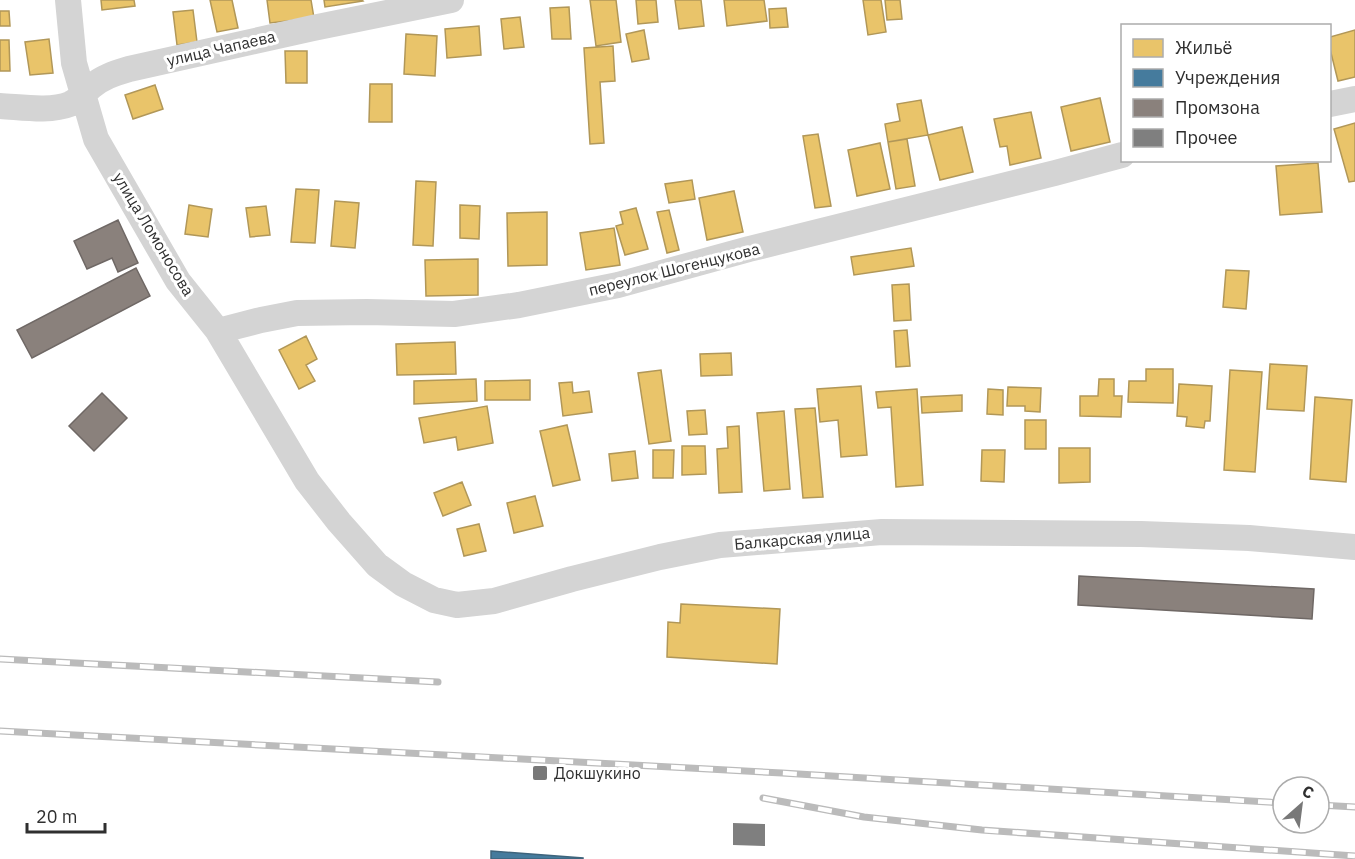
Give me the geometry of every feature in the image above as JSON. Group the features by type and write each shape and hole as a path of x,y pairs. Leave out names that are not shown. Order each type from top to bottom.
{"street":[{"name":"улица Ломоносова","path":"68,0 74,63 96,139 178,281 218,331 307,481"},
{"name":"улица Чапаева","path":"0,106 56,108 72,104 105,77 129,69 451,0"},
{"path":"1331,104 1355,99"},
{"name":"переулок Шогенцукова","path":"218,331 297,313 453,314 585,292 1121,155"},
{"name":"Балкарская улица","path":"307,481 377,565 403,584 434,600 457,605 495,601 660,557 720,545 882,532 1141,534 1249,538 1355,547"}],"building: Жильё":[{"path":"101,0 134,0 135,6 102,10"},
{"path":"210,0 232,0 238,28 217,32"},
{"path":"267,0 311,0 314,18 270,23"},
{"path":"324,0 362,0 363,1 325,7"},
{"path":"590,0 616,0 621,42 596,46"},
{"path":"636,0 656,0 658,22 638,24"},
{"path":"675,0 701,0 704,26 679,29"},
{"path":"724,0 764,0 767,21 727,26"},
{"path":"863,0 881,0 886,32 868,35"},
{"path":"885,0 900,0 902,19 887,20"},
{"path":"569,7 571,39 552,39 550,8"},
{"path":"786,8 788,27 770,28 769,9"},
{"path":"193,10 197,42 177,45 173,12"},
{"path":"0,11 9,11 10,26 0,26"},
{"path":"520,17 524,47 504,49 501,19"},
{"path":"479,26 481,55 447,58 445,29"},
{"path":"644,30 649,59 632,62 626,34"},
{"path":"1355,30 1355,77 1338,81 1331,53 1331,37"},
{"path":"406,34 437,36 435,76 404,74"},
{"path":"49,39 53,73 30,75 25,42"},
{"path":"0,40 9,40 10,71 0,71"},
{"path":"613,46 615,81 600,82 604,143 590,144 584,48"},
{"path":"285,51 307,51 307,83 286,83"},
{"path":"370,84 392,84 392,122 369,122"},
{"path":"155,85 163,109 133,119 125,95"},
{"path":"1100,98 1110,142 1071,151 1061,107"},
{"path":"921,100 928,135 888,142 885,124 900,121 897,104"},
{"path":"1031,112 1041,158 1010,165 1007,146 1000,147 994,119"},
{"path":"1355,123 1355,181 1349,182 1334,129"},
{"path":"962,127 973,172 940,180 928,135"},
{"path":"818,134 831,206 815,208 803,136"},
{"path":"907,139 915,186 896,189 888,142"},
{"path":"880,143 890,189 857,196 848,150"},
{"path":"1318,163 1322,212 1280,215 1276,166"},
{"path":"692,180 695,199 669,203 665,184"},
{"path":"416,181 436,182 433,246 413,245"},
{"path":"296,189 319,190 315,243 291,242"},
{"path":"734,191 743,232 707,240 699,198"},
{"path":"335,201 359,203 355,248 331,246"},
{"path":"189,205 212,209 208,237 185,234"},
{"path":"460,205 480,206 479,239 460,238"},
{"path":"266,206 270,235 250,237 246,208"},
{"path":"636,208 648,249 625,255 616,226 623,224 620,212"},
{"path":"669,210 679,250 667,253 657,212"},
{"path":"547,212 547,265 508,266 507,213"},
{"path":"614,228 620,265 586,270 580,233"},
{"path":"911,248 914,266 854,275 851,257"},
{"path":"478,259 478,295 426,296 425,260"},
{"path":"1226,270 1249,271 1246,309 1223,307"},
{"path":"909,284 911,320 894,321 892,285"},
{"path":"907,330 910,366 896,367 894,331"},
{"path":"306,336 317,359 306,365 315,381 299,389 279,350"},
{"path":"455,342 456,374 397,375 396,344"},
{"path":"731,353 732,375 701,376 700,354"},
{"path":"1270,364 1307,366 1304,411 1267,409"},
{"path":"1146,369 1173,369 1173,403 1128,402 1129,381 1146,381"},
{"path":"661,370 671,441 649,444 638,373"},
{"path":"1230,370 1262,372 1255,472 1224,470"},
{"path":"476,379 477,401 414,404 414,381"},
{"path":"1099,379 1114,379 1114,396 1122,396 1121,417 1080,416 1080,396 1098,396"},
{"path":"530,380 530,400 485,400 485,381"},
{"path":"572,382 573,393 589,391 592,412 563,416 559,383"},
{"path":"1179,384 1212,386 1210,421 1205,421 1204,428 1186,426 1187,417 1177,416"},
{"path":"861,386 867,455 841,457 838,420 820,422 817,389"},
{"path":"1008,387 1041,388 1040,412 1025,411 1025,406 1007,406"},
{"path":"917,389 923,485 896,487 891,407 878,408 876,392"},
{"path":"988,389 1003,390 1003,415 987,414"},
{"path":"962,395 962,411 922,413 921,397"},
{"path":"1315,397 1352,400 1346,482 1310,479"},
{"path":"487,406 493,443 458,450 456,437 424,443 419,418"},
{"path":"815,408 823,497 803,498 795,409"},
{"path":"705,410 707,434 689,435 687,411"},
{"path":"784,411 790,489 764,491 757,413"},
{"path":"1025,420 1046,420 1046,449 1025,449"},
{"path":"567,425 580,480 553,486 540,431"},
{"path":"739,426 742,492 719,493 717,449 728,448 727,427"},
{"path":"682,446 705,446 706,474 682,475"},
{"path":"1059,448 1090,448 1090,482 1059,483"},
{"path":"653,450 674,450 673,478 653,478"},
{"path":"982,450 1005,450 1004,482 981,481"},
{"path":"635,451 638,478 612,481 609,454"},
{"path":"462,482 471,505 443,516 434,493"},
{"path":"535,496 543,526 514,533 507,503"},
{"path":"479,524 486,551 464,556 457,529"},
{"path":"681,604 780,609 777,664 667,657 668,622 680,623"}],"building: Учреждения":[{"path":"491,851 583,858 583,859 491,859"}],"building: Промзона":[{"path":"118,220 138,263 118,272 112,258 87,269 74,241"},
{"path":"136,268 150,296 32,358 17,330"},
{"path":"102,393 127,418 94,451 69,426"},
{"path":"1079,576 1314,589 1312,619 1078,605"}],"building: Прочее":[{"path":"733,823 765,824 765,846 733,845"}],"railway":[{"path":"0,659 438,682"},
{"path":"0,731 782,773 1271,802"},
{"path":"763,798 864,817 982,830 1355,856"},
{"path":"1331,806 1355,807"}],"place":[{"name":"Докшукино","path":"540,773"}]}
